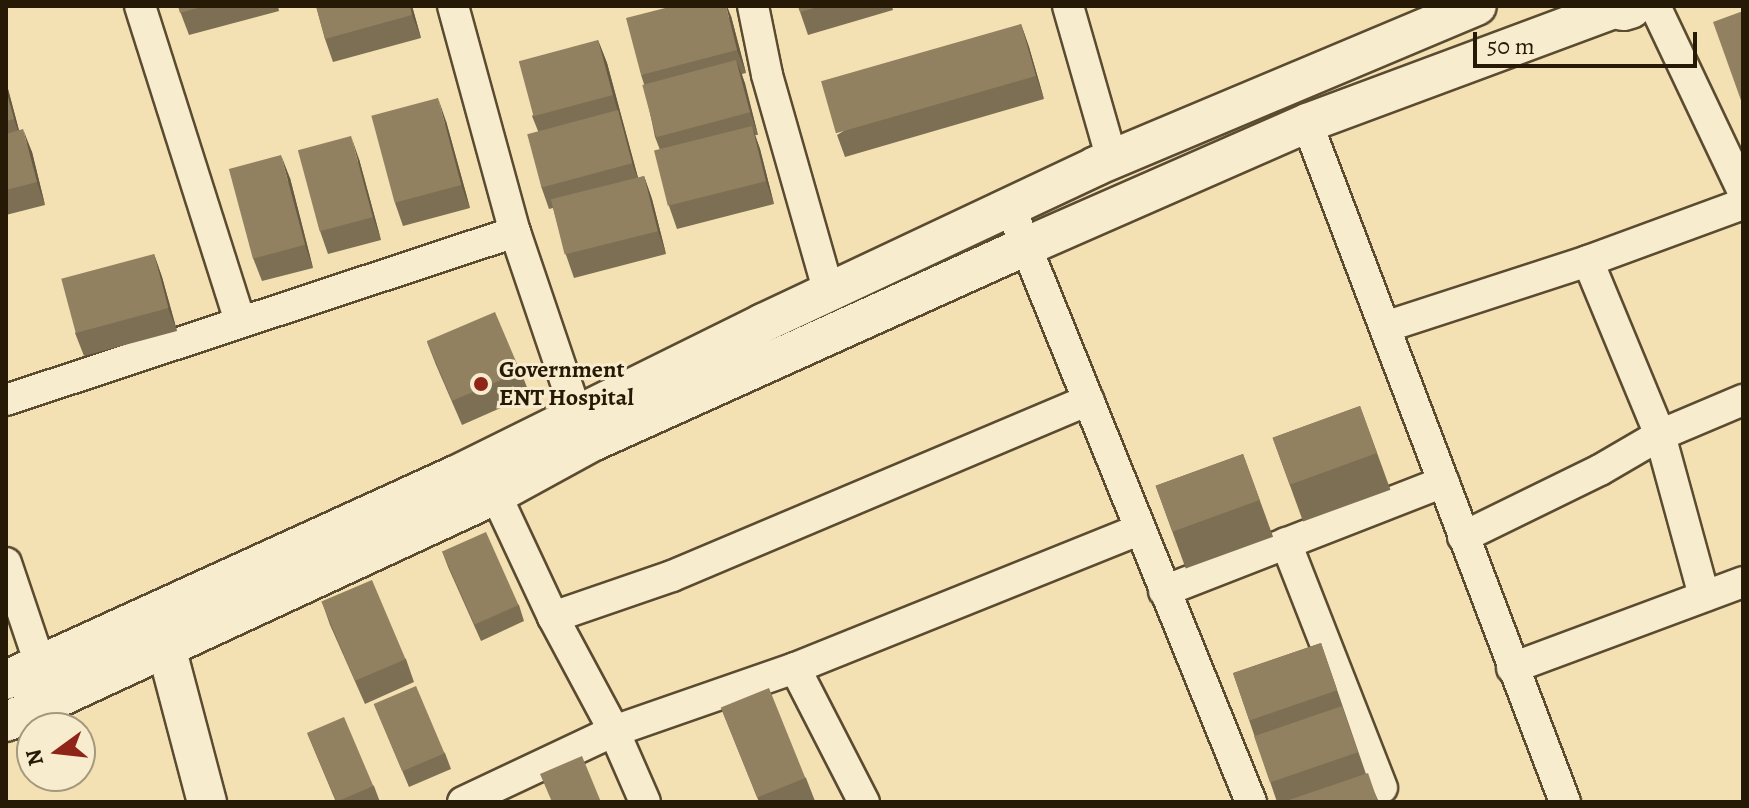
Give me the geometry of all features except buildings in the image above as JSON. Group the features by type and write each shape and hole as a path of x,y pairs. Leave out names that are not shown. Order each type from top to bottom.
{"street":[{"path":"140,6 240,322"},
{"path":"453,6 515,232 585,428"},
{"path":"753,6 767,75 829,293"},
{"path":"1068,6 1112,159"},
{"path":"6,722 166,647 585,428 829,293 1112,159 1477,6"},
{"path":"585,428 1027,246 1307,123 1632,7 1743,191"},
{"path":"1307,123 1565,802"},
{"path":"1385,327 1588,261 1743,204"},
{"path":"1010,207 1251,802"},
{"path":"6,400 515,232"},
{"path":"1588,261 1660,435 1704,596"},
{"path":"553,617 672,576 1088,400"},
{"path":"1463,537 1600,470 1660,435 1743,400"},
{"path":"488,479 553,617 614,731 645,802"},
{"path":"6,680 488,479"},
{"path":"1164,591 1443,482"},
{"path":"463,802 614,731 795,668 1139,530"},
{"path":"1286,543 1382,788"},
{"path":"6,563 40,664"},
{"path":"1512,668 1743,582"},
{"path":"166,647 207,802"},
{"path":"795,668 864,802"}],"place":[{"name":"Government ENT Hospital","path":"481,384"}]}
